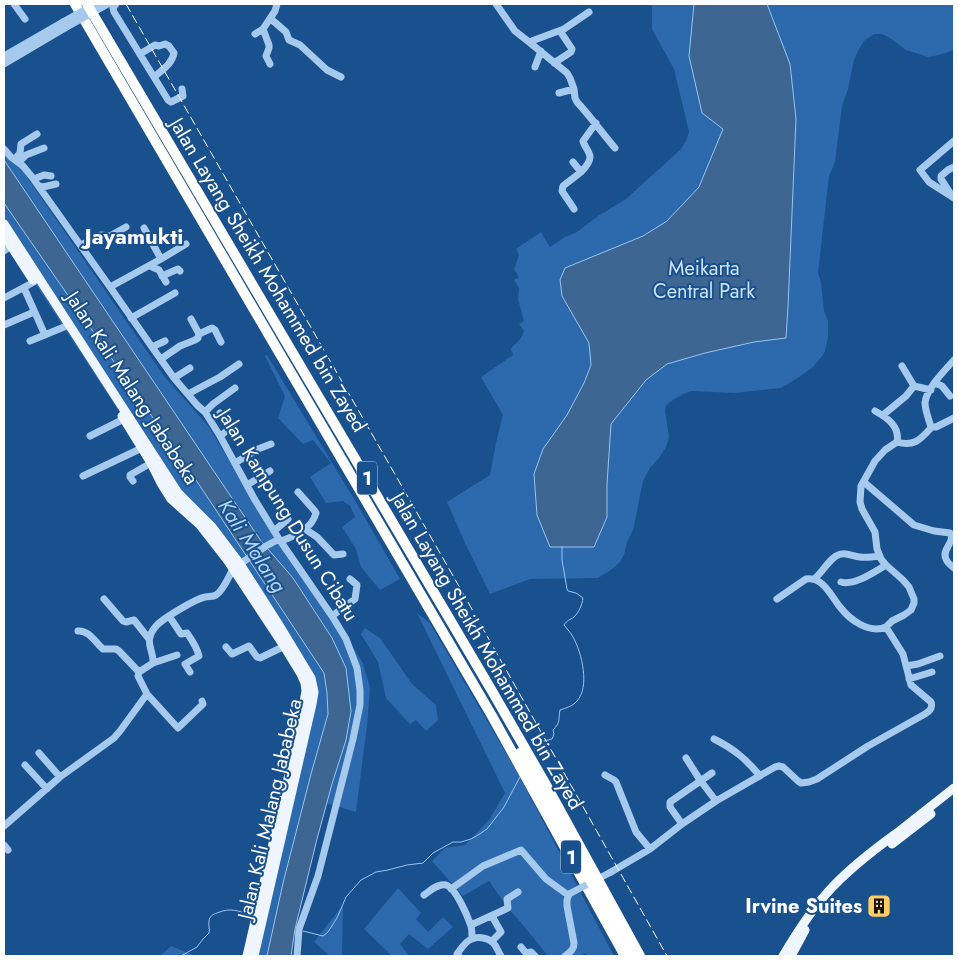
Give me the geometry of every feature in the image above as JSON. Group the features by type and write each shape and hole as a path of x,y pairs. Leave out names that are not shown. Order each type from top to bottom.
{"highway":[{"name":"1","path":"75,4 492,716 624,956"},
{"name":"Jalan Layang Sheikh Mohammed bin Zayed","path":"81,4 639,956"},
{"name":"Jalan Layang Sheikh Mohammed bin Zayed","path":"87,4 492,691 545,783 639,956"},
{"name":"1","path":"93,4 333,418 501,702 639,956"}],"main road":[{"name":"Jalan Kali Malang Jababeka","path":"4,224 146,442 164,480"},
{"name":"Jalan Kali Malang Jababeka","path":"4,235 7,248 34,282 151,464 164,480 212,527 236,567 311,678 314,692 254,956"},
{"name":"Jalan Kali Malang Jababeka","path":"247,956 298,735 306,691 305,683 288,645"},
{"path":"783,956 810,914 842,877 868,854 948,798 954,788"},
{"path":"791,956 814,917 831,896 871,859 930,810"}],"street":[{"path":"14,4 25,19"},
{"path":"4,64 93,4"},
{"path":"4,56 108,4"},
{"path":"116,4 114,12 169,101 171,102 183,96 182,89"},
{"path":"496,4 515,31 567,73 577,102 615,148"},
{"path":"255,34 263,30 271,19 275,11 274,5"},
{"path":"529,42 560,30 589,12"},
{"path":"271,19 283,29 289,40 300,45 327,70 341,77"},
{"path":"263,30 269,45 266,56 270,64"},
{"path":"554,63 572,52 560,30"},
{"path":"140,54 155,45 165,44 174,53 169,65 154,77"},
{"path":"535,67 541,51"},
{"path":"559,93 574,90"},
{"path":"574,209 562,188 581,172 590,157 583,141 596,123"},
{"path":"17,161 22,144 37,134"},
{"path":"953,197 929,182 920,170 954,141"},
{"path":"17,161 26,155 44,148"},
{"name":"Jalan Kampung Dusun Cibatu","path":"4,149 34,179 174,378 205,412 274,531 346,639 357,668 360,705 353,739 318,876 299,929 297,956"},
{"path":"573,162 581,172"},
{"path":"953,197 941,176 954,167"},
{"path":"34,179 44,174 51,176"},
{"path":"39,186 56,184"},
{"path":"81,245 101,235 110,236 126,227"},
{"path":"144,228 161,260"},
{"path":"110,287 161,260 186,244"},
{"path":"150,266 159,270 164,279 175,269 180,271"},
{"path":"4,298 34,282"},
{"path":"24,288 45,335"},
{"path":"131,318 175,293"},
{"path":"4,325 34,312"},
{"path":"191,319 199,334"},
{"path":"30,341 64,327"},
{"path":"161,359 180,346 195,340 199,334 213,328 221,342"},
{"path":"152,347 165,340"},
{"path":"931,427 925,405 926,401 940,376 954,360"},
{"path":"188,394 220,377 239,364"},
{"path":"902,366 914,386 931,390"},
{"path":"174,378 190,368"},
{"path":"936,383 942,386 950,396"},
{"path":"883,415 906,396 914,386"},
{"path":"205,412 212,404 235,388"},
{"path":"777,599 806,579 811,578 826,587 839,606 854,620 870,628 881,629 907,613 914,603 906,582 886,565 880,556 877,550 875,532 860,502 863,482 874,460 897,442 898,437 896,429 876,410"},
{"path":"220,413 229,426 227,432 220,436"},
{"path":"897,442 912,444 931,427 936,427 954,418"},
{"path":"90,436 124,420"},
{"path":"235,463 258,449 271,444"},
{"path":"83,476 142,448"},
{"path":"133,482 130,475 151,464"},
{"path":"247,485 270,471"},
{"path":"865,483 914,525 934,531 950,533 952,538 945,551 945,558 954,568"},
{"path":"149,639 151,632 157,625 169,616 205,596 215,596 220,592 236,567 266,546 295,536 305,529 316,516 316,513 298,492"},
{"path":"274,531 288,519"},
{"path":"305,529 334,555 343,554"},
{"path":"814,580 836,556 842,553 867,558 880,556"},
{"path":"841,582 852,582 886,565"},
{"path":"332,616 355,599 357,585 350,579"},
{"path":"104,599 123,621 134,620 149,639 154,657 153,663"},
{"path":"169,616 181,634 186,632 194,642 199,656 185,664 190,672"},
{"path":"569,895 650,849 716,801 776,767 781,766 798,781 804,783 813,781 868,746 929,712 932,708 931,702 911,685 903,654 886,627"},
{"path":"78,631 82,630 87,633 103,649 116,649 119,651 139,672"},
{"path":"226,648 232,654 249,646 257,657 260,658 288,645"},
{"path":"177,655 153,663 139,672 138,678 147,694 178,728 201,706 202,701"},
{"path":"906,666 940,656"},
{"path":"909,679 932,672"},
{"path":"4,826 60,777 114,738 147,694"},
{"path":"714,740 730,747 741,755 760,776"},
{"path":"38,753 60,777"},
{"path":"686,758 716,801"},
{"path":"26,765 47,789"},
{"path":"682,824 670,806 670,802 712,773"},
{"path":"605,775 616,782 636,832 650,849"},
{"path":"452,889 483,866 521,850 546,879 569,895"},
{"path":"424,895 432,889 443,885 452,889 470,925 472,938"},
{"path":"470,925 508,908 507,899 518,892"},
{"path":"565,956 574,948 567,906 569,895"},
{"path":"492,916 501,932 492,942"},
{"path":"459,956 457,954 462,947 472,938 484,938 495,945 501,956"},
{"path":"521,947 526,953 531,952 535,956"}],"green space":[{"name":"Meikarta Central Park","path":"652,4 954,4 954,50 928,57 906,50 882,34 874,34 864,41 854,60 848,89 842,106 835,162 829,176 818,273 824,311 828,321 828,337 823,355 813,367 781,388 735,393 691,391 670,402 666,406 665,411 669,437 666,447 643,481 633,530 620,562 598,578 530,579 490,594 447,502 490,475 503,415 481,377 513,355 511,349 524,331 519,324 524,321 518,299 519,288 514,280 519,277 514,269 519,255 516,249 541,232 550,247 577,232 598,216 626,199 681,149 689,132 674,69 652,29"},
{"path":"4,155 18,164 164,376 209,427 266,523 333,617 363,663 370,688 356,812 326,803 332,638 293,578 261,541 4,161"},
{"path":"4,203 198,483 324,673 328,714 298,823 267,956 247,956 305,683 228,561 171,499 124,419 4,236"},
{"path":"267,355 400,579 380,590 361,567 356,549 342,527 355,517 350,506 343,501 326,503 310,477 331,463 313,440 303,444 278,418 285,396 265,356"},
{"path":"417,613 429,622 516,770 614,956 589,956 585,953 581,956 548,956 507,907 489,881 463,896 432,861 445,848 465,845 489,820 505,793"},
{"path":"365,628 380,638 412,684 436,705 438,720 426,731 416,720 410,724 386,698 378,662 361,634"},
{"path":"398,888 421,913 416,919 428,932 443,917 453,927 428,949 409,934 400,944 409,956 392,956 364,929"},
{"path":"343,905 342,956 330,956 314,942"},
{"path":"171,946 193,955 160,956"}],"water":[{"path":"694,4 767,4 790,64 796,119 786,338 754,342 667,364 646,380 611,424 607,517 594,547 550,547 537,515 534,474 543,449 567,415 591,365 589,343 562,296 560,280 565,268 643,236 667,221 699,187 723,129 702,113 689,56"},
{"name":"Kali Malang","path":"4,160 261,541 293,578 332,638 346,668 351,711 346,740 317,839 295,929 291,956 267,956 283,883 328,714 324,673 198,483 4,203"}],"waterway":[{"path":"535,750 540,742 552,739 553,730 558,723 560,710 575,703 581,695 583,687 582,661 576,644 564,625 577,613 583,598 567,589 562,560 562,547"},
{"path":"303,931 323,936 328,932 337,918 346,897 361,880 376,872 423,863 433,853 453,842 471,839 487,829 504,807 520,777"},
{"path":"181,956 197,947 209,933 209,920 214,914 230,910 251,915"}],"railway":[{"path":"126,4 464,595 667,956"}],"place":[{"name":"Irvine Suites","path":"879,906"}],"district":[{"name":"Jayamukti","path":"134,236"}]}
